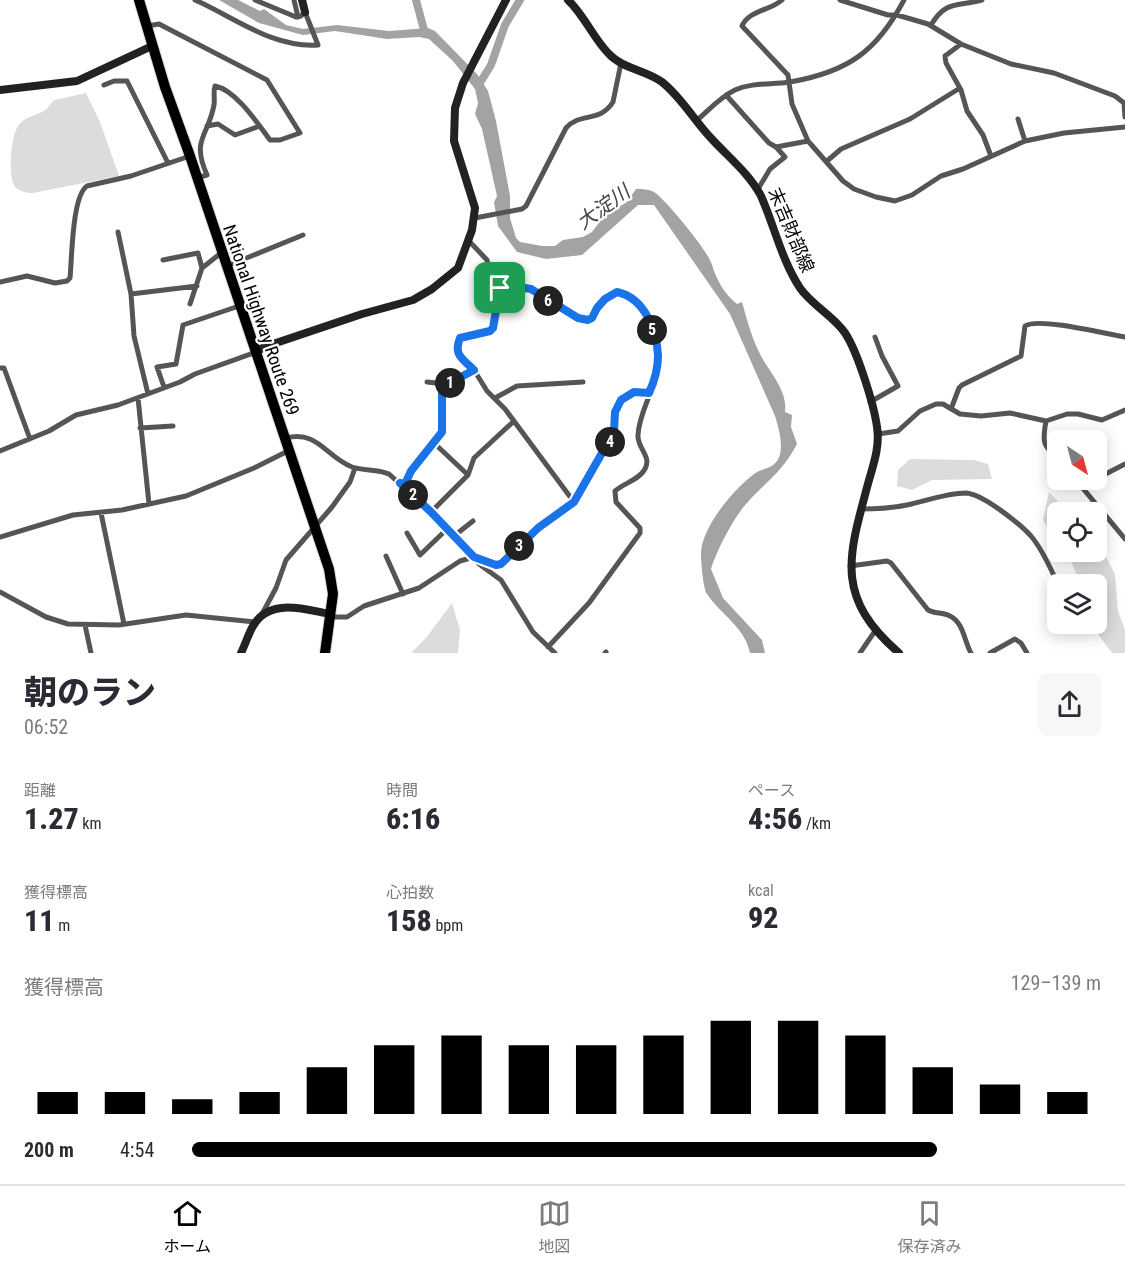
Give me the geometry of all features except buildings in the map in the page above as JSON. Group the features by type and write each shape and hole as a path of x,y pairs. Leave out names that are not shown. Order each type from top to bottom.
{"highway":[{"name":"National Highway Route 269","path":"139,0 225,266 333,584 325,653"}],"main road":[{"path":"302,0 303,14"},
{"path":"256,352 264,347 419,297 458,268 475,218 472,196 454,141 453,121 457,97 506,0"},
{"name":"末吉財部線","path":"568,0 583,16 608,54 621,63 661,81 758,189 799,286 848,337 856,353 878,434 876,452 853,543 850,566 852,582 861,608 875,631 899,653"},
{"path":"0,90 76,81 152,46"},
{"path":"241,653 258,620 281,607 330,614"}],"street":[{"path":"195,0 261,34 298,44 318,45 294,0"},
{"path":"255,0 284,14 303,14"},
{"path":"782,0 773,8 751,15 742,26 788,75 792,104 808,141 843,181 854,189 895,201 912,195 941,176 1025,141 1065,133 1125,127"},
{"path":"840,0 931,25 962,44 1011,64 1054,74 1115,96 1123,100 1125,117"},
{"path":"696,122 726,95 749,85 790,82 852,62 873,46 897,15 904,0"},
{"path":"931,25 947,5 982,0"},
{"path":"146,26 159,24 267,80 300,133 270,140 245,108 217,85 213,92 214,104 202,136 200,149 207,175 196,178"},
{"path":"962,44 945,56 946,63 960,88 967,111 983,135 991,156"},
{"path":"475,218 522,209 526,206 566,128 575,120 596,116 609,108 613,102 621,63"},
{"path":"104,85 114,81 127,81 168,163"},
{"path":"826,161 841,149 910,119 960,88"},
{"path":"726,95 769,143 785,157 770,169 758,189"},
{"path":"1018,119 1025,141"},
{"path":"207,126 218,124 234,135 260,126"},
{"path":"776,147 808,141"},
{"path":"0,282 27,276 55,283 68,281 76,205 82,189 131,176 190,156"},
{"path":"118,232 131,294 134,336 147,394"},
{"path":"225,266 303,235"},
{"path":"469,241 487,260 491,276 500,288 493,328 490,331 460,338 457,349 459,355 474,370 514,421 574,502"},
{"path":"163,260 198,253 202,268 190,304"},
{"path":"202,268 221,253"},
{"path":"131,294 197,286"},
{"path":"500,288 531,289 578,318 588,320 592,318 605,299 617,292 625,294 636,301 648,315 658,357 655,378 640,416 638,435 638,443 647,457 647,462 641,475 618,488 614,497 640,528 640,533 589,603 548,647"},
{"path":"164,387 157,367 176,364 183,325 239,306"},
{"path":"951,409 962,385 1021,356 1028,323 1045,323 1125,338"},
{"path":"870,402 898,386 875,337"},
{"path":"0,451 30,439 76,415 138,398 256,352"},
{"path":"0,368 4,368 30,439"},
{"path":"442,387 474,370"},
{"path":"428,382 442,387"},
{"path":"495,398 517,386 583,382"},
{"path":"400,483 405,484 411,471 442,432 442,387"},
{"path":"330,614 334,617 347,617 364,606 419,588 460,561 474,557 496,565 501,564 543,523 574,502 614,432 615,412 621,400 634,392 649,393"},
{"path":"138,398 148,504"},
{"path":"878,434 898,431 920,411 936,404 943,404 960,414 972,416 1010,413 1046,421 1067,414 1102,420 1125,410"},
{"path":"431,512 468,476 474,458 514,421"},
{"path":"1046,421 1044,435 1047,448"},
{"path":"140,428 173,426"},
{"path":"284,438 304,436 346,464 355,468 383,471 400,483 431,512 479,564 501,580 533,632 555,653"},
{"path":"434,443 468,476"},
{"path":"0,537 74,515 101,513 201,491 288,451"},
{"path":"1107,473 1125,464"},
{"path":"0,592 46,617 68,624 85,626 124,624 186,615 218,620 258,620 276,588 286,560 332,507 350,482 355,468"},
{"path":"1085,490 1125,539"},
{"path":"861,509 891,508 955,494 972,494 1002,512 1031,536 1044,554 1053,574"},
{"path":"101,513 124,624"},
{"path":"454,536 473,521"},
{"path":"407,533 420,555 447,529"},
{"path":"386,556 403,594"},
{"path":"850,566 887,561 891,563 928,610 934,614 953,617 959,623 971,653"},
{"path":"85,626 91,653"},
{"path":"860,653 875,631"},
{"path":"990,653 1015,639 1021,643 1027,653"}],"shaded area":[{"path":"219,0 238,0 260,11 264,9 286,25 303,29 337,25 389,31 428,28 435,31 477,74 488,91 510,196 510,218 516,238 520,242 555,246 563,240 583,237 592,232 604,216 627,202 636,189 654,192 677,215 709,258 725,291 737,304 742,302 758,350 784,397 785,412 792,415 791,427 797,444 780,470 741,510 726,535 711,569 723,598 762,640 765,653 750,653 738,628 707,594 703,581 701,554 707,532 721,508 749,478 777,461 781,451 778,427 730,314 654,205 638,205 582,255 546,259 517,252 498,226 494,202 497,196 482,129 475,114 478,103 475,89 453,61 429,39 419,37 387,39 335,31 303,35 259,23"},
{"path":"86,93 100,122 119,176 33,193 16,188 13,183 11,158 13,140 19,124 44,111 54,100"},
{"path":"910,459 974,460 988,464 992,479 932,480 912,490 897,486 898,470"},
{"path":"1049,492 1059,502 1047,502 1047,527 1043,520"},
{"path":"1107,559 1115,574 1118,611 1125,630 1125,653 1112,653 1098,634 1107,634 1107,574 1076,574 1071,562 1107,562"},
{"path":"452,603 460,630 458,653 411,653 426,638"}],"waterway":[{"path":"416,0 424,30"},
{"path":"478,86 491,65 505,25 520,0"}],"route":[{"path":"525,287 531,289 578,318 588,320 592,318 605,299 617,292 625,294 636,301 648,315 658,357 655,378 649,393 634,392 627,395 617,406 614,432 610,442 599,456 574,502 549,518 501,564 496,565 474,557 400,483 405,484 411,471 442,432 442,387 474,370 459,355 458,343 460,338 490,331 493,328 500,288 525,287"}],"water label":[{"name":"大淀川","path":"603,207"}]}
